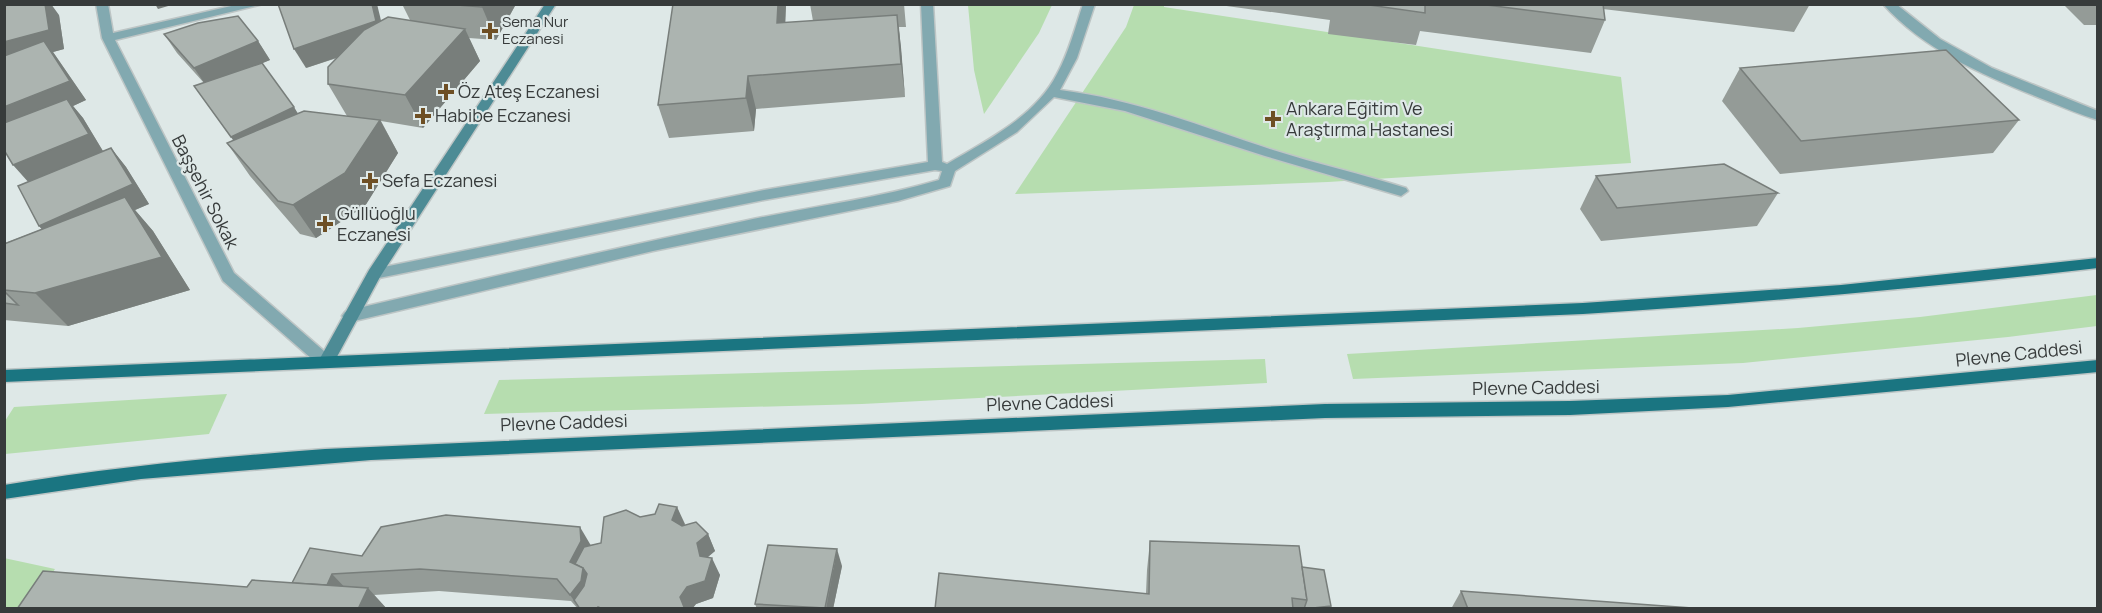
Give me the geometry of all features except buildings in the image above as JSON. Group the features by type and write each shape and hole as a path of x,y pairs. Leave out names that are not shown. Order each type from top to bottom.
{"main road":[{"path":"326,362 374,274 551,4"},
{"path":"4,376 1399,317 1707,301 2008,275 2097,264"},
{"name":"Plevne Caddesi","path":"4,492 70,480 216,464 371,453 1301,412 1570,408 1728,401 2097,366"}],"street":[{"name":"Başşehir Sokak","path":"102,4 108,38 228,277 326,362"},
{"path":"108,38 258,4"},
{"path":"350,316 518,274 819,210 917,192 945,183 927,4"},
{"path":"374,274 764,195 942,167 1009,133 1051,93 1063,74 1089,4"},
{"path":"1888,4 1910,25 1967,62 2097,116"},
{"path":"1051,93 1082,96 1127,107 1334,173 1401,191"}],"green space":[{"path":"968,5 1052,5 1039,33 984,114 974,70"},
{"path":"1134,5 1164,5 1164,7 1621,77 1631,163 1328,182 1015,194 1126,27"},
{"path":"2097,295 2097,326 1743,363 1353,379 1347,354 1798,328 1920,317"},
{"path":"1265,359 1267,383 862,404 484,414 499,380"},
{"path":"227,394 209,434 5,454 5,421 14,407"},
{"path":"4,558 55,569 29,608 5,608"}],"place":[{"name":"Sema Nur Eczanesi","path":"490,31"},
{"name":"Öz Ateş Eczanesi","path":"446,92"},
{"name":"Habibe Eczanesi","path":"423,116"},
{"name":"Ankara Eğitim Ve Araştırma Hastanesi","path":"1273,119"},
{"name":"Sefa Eczanesi","path":"370,181"},
{"name":"Güllüoğlu Eczanesi","path":"325,224"}]}
